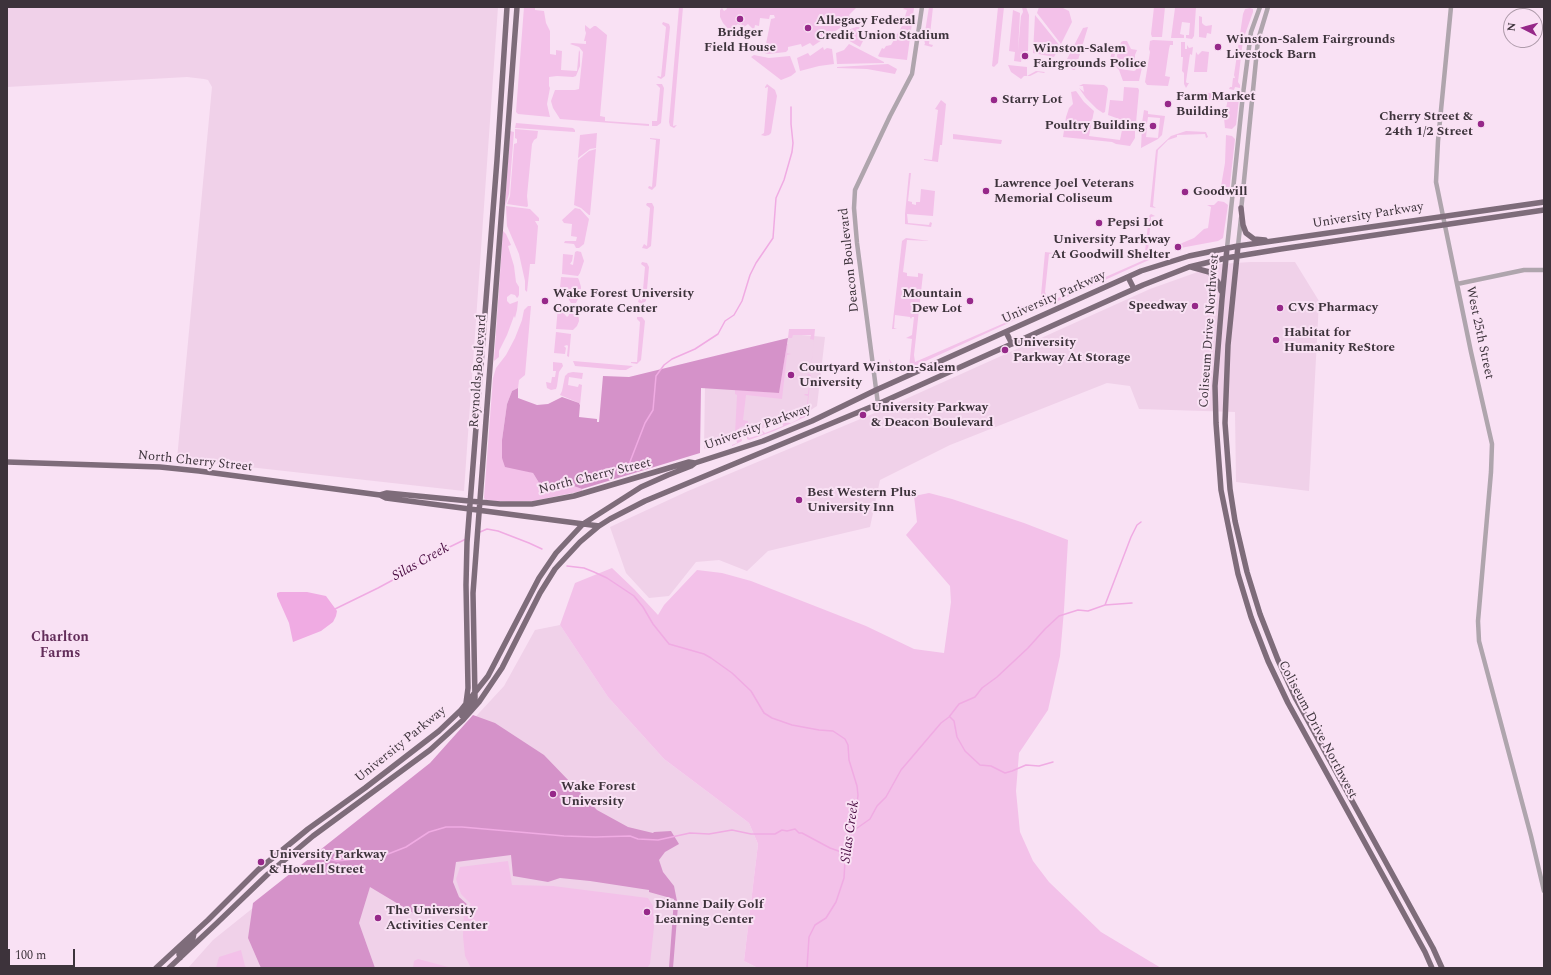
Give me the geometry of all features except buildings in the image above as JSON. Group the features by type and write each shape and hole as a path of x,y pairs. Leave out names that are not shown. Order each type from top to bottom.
{"main road":[{"name":"Reynolds Boulevard","path":"466,705 468,690 466,585 467,542 497,160 507,7"},
{"name":"Reynolds Boulevard","path":"453,730 457,721 474,702 475,693 473,601 517,7"},
{"name":"University Parkway","path":"156,968 258,870 308,830 439,731 466,705 488,676 546,566 556,552 583,524 641,487 695,463 777,435 812,421 876,390 1141,271 1189,256 1238,246 1544,202"},
{"path":"1241,208 1243,225 1246,233 1254,239 1273,241"},
{"name":"University Parkway","path":"169,968 268,874 296,850 430,750 453,730 474,708 493,682 509,656 540,593 553,572 574,547 598,526 610,519 645,502 878,404 1134,289 1189,267 1226,258 1281,249 1445,226 1544,210"},
{"name":"Coliseum Drive Northwest","path":"1238,246 1228,345 1225,400 1226,452 1235,521 1244,560 1260,614 1278,660 1296,699 1434,948 1442,968"},
{"name":"Coliseum Drive Northwest","path":"1227,248 1215,386 1217,453 1221,490 1235,562 1251,617 1268,661 1288,703 1425,952 1432,968"},
{"path":"1189,267 1205,270 1212,274 1221,287 1222,297"},
{"path":"1128,277 1134,289"},
{"path":"1220,319 1231,321"},
{"path":"1006,332 1012,344"},
{"name":"North Cherry Street","path":"7,462 173,468 380,495 386,498 598,526"},
{"name":"North Cherry Street","path":"380,495 387,493 514,505 553,501 633,480 689,462 695,463"},
{"path":"180,958 180,951 193,938 194,933"}],"street":[{"name":"Deacon Boulevard","path":"878,404 856,229 854,208 855,190 890,116 912,74 922,7"},
{"path":"1227,248 1250,40 1260,7"},
{"path":"1238,246 1258,40 1268,7"},
{"name":"West 25th Street","path":"1451,7 1436,166 1436,182 1492,444 1492,472 1478,621 1479,641 1531,836 1544,891"},
{"path":"1457,284 1524,270 1544,270"}],"shaded area":[{"path":"7,7 498,7 464,491 177,459 212,87 208,80 187,77 7,87"},
{"path":"524,7 535,7 535,10 544,11 546,23 550,31 550,54 556,55 556,50 562,51 561,70 577,71 579,50 580,52 580,66 576,76 549,77 550,88 547,104 550,117 518,114 516,112"},
{"path":"679,7 683,7 673,126 677,125 674,128 670,126 669,122"},
{"name":"Allegacy Federal Credit Union Stadium","path":"726,7 857,7 849,15 852,20 813,46 810,43 802,47 801,44 788,47 786,52 768,54 753,48 755,45 758,48 766,44 771,19 775,18 774,15 770,15 769,19 760,18 759,26 755,25 754,30 748,24 744,27 741,24 738,24 734,27 737,31 735,33 730,31 720,17 720,10 722,8 724,11 727,9"},
{"path":"906,7 914,8 907,60 878,56 882,48 884,49 886,46 891,45 902,26 907,10 903,9"},
{"path":"929,7 933,7 929,44 933,45 932,47 924,45"},
{"path":"998,7 1004,7 998,63 994,67 992,66"},
{"path":"1022,7 1026,7 1029,15 1028,51 1023,52 1021,62 1014,61 1015,52 1009,51 1013,10 1020,13 1018,51 1021,16 1023,12"},
{"path":"1039,7 1061,7 1069,11 1072,22 1061,44 1037,13"},
{"path":"1154,7 1165,7 1162,37 1152,37 1151,34"},
{"path":"1171,7 1196,7 1194,36 1192,39 1186,38 1186,35 1189,35 1190,23 1182,22 1180,34 1184,35 1184,38 1171,38 1175,8"},
{"path":"1245,9 1253,9 1253,12 1243,40 1238,82 1240,88 1235,87 1234,90 1229,89 1232,87 1233,78 1235,78 1234,75 1243,14"},
{"path":"1035,15 1060,46 1054,57 1033,53"},
{"path":"1199,16 1202,17 1202,23 1204,25 1212,25 1211,34 1207,33 1206,38 1199,37"},
{"path":"663,22 669,24 670,27 665,76 661,79 657,77 661,77 666,27 662,24"},
{"path":"585,25 590,29 596,26 607,35 600,116 605,117 605,121 649,124 649,126 560,119 553,108 551,101 555,90 579,89 583,52 579,47 570,44 586,44 586,41 584,41 586,33"},
{"path":"860,27 857,32 864,39 860,47 846,39 847,34 850,32 848,30"},
{"path":"1088,27 1075,70 1073,70 1065,63 1083,28"},
{"path":"1127,41 1131,49 1137,50 1132,68 1123,67 1118,64 1117,56 1121,42"},
{"path":"1150,41 1173,41 1173,45 1170,45 1169,49 1165,76 1170,77 1168,86 1147,85 1145,82 1150,52"},
{"path":"1181,42 1185,42 1185,49 1187,49 1187,45 1189,48 1193,47 1192,55 1190,54 1186,82 1189,83 1186,88 1184,84 1184,73 1182,71 1183,57 1181,57"},
{"path":"849,44 884,63 837,64 836,53 844,50"},
{"path":"823,47 824,50 827,48 832,49 834,64 800,71 797,58 808,53 810,56"},
{"path":"1113,47 1117,47 1114,58 1116,65 1120,69 1134,71 1136,70 1137,61 1143,63 1139,81 1123,81 1119,70 1110,59"},
{"path":"1202,51 1209,52 1207,72 1194,72 1196,52 1198,55"},
{"path":"754,55 769,58 790,56 796,72 781,80 751,57"},
{"path":"888,64 897,69 895,74 867,69 837,68 837,67"},
{"path":"1008,65 1027,67 1027,76 1024,76 1021,79 1011,72"},
{"path":"1036,71 1045,72 1038,72 1027,76"},
{"path":"656,84 662,84 664,88 661,123 657,126 652,126 652,121 657,121 660,88"},
{"path":"767,84 775,90 777,96 771,133 765,136 761,135 764,133 768,87 765,87"},
{"path":"1083,84 1104,85 1107,87 1105,112 1103,113 1097,109 1086,98 1079,88 1084,92 1083,86 1079,86"},
{"path":"1124,87 1138,88 1139,90 1136,123 1108,115 1110,100 1123,101"},
{"path":"1076,91 1084,102 1094,111 1089,136 1120,140 1123,125 1135,127 1135,138 1130,146 1112,142 1063,137 1066,117 1069,108 1073,104 1071,92"},
{"path":"1195,92 1225,94 1225,99 1223,102 1196,99"},
{"path":"1229,94 1234,96 1233,98 1239,99 1236,125 1232,129 1225,128 1224,118"},
{"path":"941,100 946,104 942,145 940,145 938,162 924,160 932,160 938,110 935,109"},
{"path":"1144,110 1148,111 1148,114 1165,116 1162,135 1158,139 1141,148 1142,127 1147,128 1146,137 1158,138 1160,118 1148,117 1147,124 1142,123"},
{"path":"516,123 573,128 575,132 515,128"},
{"path":"515,129 538,131 537,138 532,144 527,207 507,204 510,196 514,144 517,143 517,139 515,138"},
{"path":"510,131 514,132 509,194 505,207"},
{"path":"1186,131 1206,132 1208,137 1206,138 1205,134 1177,135 1177,137 1168,140 1158,150 1153,206 1156,208 1150,207 1156,150 1171,136"},
{"path":"597,133 596,148 590,149 578,158 580,135"},
{"path":"953,134 1002,140 1001,144 953,139"},
{"path":"1226,135 1232,136 1235,139 1229,193 1225,195 1220,192 1225,163"},
{"path":"650,138 660,139 656,186 652,190 648,188 649,186 652,187 656,140"},
{"path":"596,149 589,215 581,208 574,205 578,160 589,151"},
{"path":"909,173 911,173 908,201 912,202 912,204 916,205 916,202 920,202 921,189 935,191 933,216 907,214 908,223 929,225 930,222 932,223 931,227 905,224"},
{"path":"1218,201 1224,202 1228,205 1223,238 1218,241 1175,249 1175,246 1194,238 1204,229 1208,228 1211,207 1207,205 1214,205"},
{"path":"647,203 652,203 654,207 651,246 647,249 642,248 644,244 647,246 650,208 646,205"},
{"path":"506,206 530,209 539,218 539,221 535,221 538,226 535,264 530,264 527,292 525,290 525,281 519,254 507,226"},
{"path":"575,208 580,209 589,219 584,244 579,248 576,248 574,244 564,243 565,241 576,241 577,237 571,236 572,224 564,223 562,220"},
{"path":"1151,214 1155,216 1151,217 1148,251 1152,252 1152,258 1045,307 1040,306 1045,252 1053,253 1049,254 1045,292 1049,302 1144,260 1149,216"},
{"path":"503,231 511,245 508,246 514,266 516,282 519,287 519,295 517,298 515,295 511,294 507,297 507,301 510,304 518,301 517,310 515,318 514,316 499,351 499,357 494,361"},
{"path":"906,238 930,241 907,240 903,272 907,273 907,276 918,277 918,273 923,274 914,355 915,362 1025,314 1021,306 1024,306 1027,311 1026,315 904,371 894,370 889,359 896,368 900,370 909,368 912,339 906,338 912,335 914,317 911,319 910,317 895,315 894,328 897,329 892,329 902,241"},
{"path":"575,252 581,252 584,261 580,273 578,276 562,274 563,254 573,255 570,264 573,265"},
{"path":"642,262 647,263 649,267 646,301 642,304 638,302 639,299 642,301 645,267 641,264"},
{"path":"1295,262 1319,301 1309,491 1236,482 1235,412 1139,409 1130,386 1107,383 950,445 880,480 870,527 768,551 747,571 719,560 696,562 669,596 649,598 626,573 610,527 688,491 870,415 1150,289 1220,264"},
{"path":"561,277 578,278 581,293 576,303 571,303 569,300 568,296 573,292 571,289 559,299"},
{"path":"528,306 531,306 525,375 519,380 518,388 512,391 507,404 502,440 502,458 523,470 533,473 544,491 571,485 582,489 582,491 533,501 509,502 486,500 484,498 493,378 496,368 506,355 515,338 524,310"},
{"path":"571,306 575,306 578,311 579,321 577,326 573,330 556,329 558,307 567,317 569,315 567,309"},
{"path":"637,317 642,317 645,321 641,360 637,364 631,362 637,362 640,322"},
{"path":"789,329 815,329 814,340 810,339 811,335 793,335 792,338 788,338"},
{"path":"556,332 571,334 569,357 567,356 567,345 564,346 566,348 565,354 554,353"},
{"path":"789,334 825,337 817,406 806,413 704,449 705,385 779,389"},
{"path":"788,338 779,393 701,388 700,453 582,489 571,485 544,491 533,473 505,467 502,458 502,440 507,404 512,391 518,388 518,398 537,405 548,404 562,397 579,403 579,417 597,419 597,422 599,422 603,376 629,377"},
{"path":"787,344 787,353 791,354 787,355 782,399 746,395 743,420 751,423 739,428 742,441 732,446 737,443 735,434 737,395 735,394 735,390 779,393"},
{"path":"573,361 633,366 626,370 620,370 575,366"},
{"path":"553,362 562,363 563,366 559,372 556,389 551,390 547,388 546,382 551,383 552,377 555,377 556,371 553,371"},
{"path":"568,373 583,373 582,379 569,377 568,385 578,387 579,384 582,385 580,405 579,403 560,395 565,376"},
{"path":"808,374 811,376 807,412 805,417 774,431 749,440 747,439 747,435 749,438 763,434 762,430 765,433 783,426 782,422 791,423 799,419 803,412 806,412 808,396 804,395 808,394 810,376 807,375"},
{"path":"929,493 952,499 1024,523 1068,540 1060,656 1048,710 1019,753 1016,791 1020,832 1033,861 1049,882 1101,932 1161,968 758,968 744,961 758,844 749,823 664,759 608,697 560,625 575,583 612,568 658,615 664,605 697,570 722,573 751,581 866,626 914,649 944,653 951,602 950,586 906,535 917,522 914,496"},
{"path":"307,592 326,596 337,611 336,616 333,622 321,631 293,642 289,623 277,596 277,593"},
{"name":"Wake Forest University","path":"560,625 608,697 664,759 749,823 758,844 744,961 758,968 188,968 213,940 430,766 504,686 535,630"},
{"path":"473,715 495,723 544,755 597,810 628,827 653,833 671,831 679,844 665,852 659,860 663,872 674,886 678,906 673,968 669,968 674,899 649,892 649,890 590,881 560,878 548,882 513,876 511,855 456,862 453,882 459,897 469,906 415,914 370,887 359,923 375,968 261,968 248,938 253,903 430,763"},
{"path":"508,861 512,885 553,886 648,898 653,906 654,927 650,964 647,968 471,968 465,956 463,936 464,910 471,904 461,894 456,879 460,867"},
{"path":"241,950 245,966 247,968 216,968 219,957"},
{"path":"418,959 452,968 413,968 414,961"}],"waterway":[{"path":"628,467 645,423 653,410 656,376 664,365 672,359 695,349 718,334 725,321 734,315 742,301 750,275 756,263 773,238 776,198 784,180 792,152 791,107"},
{"path":"1105,605 1131,537 1137,525 1141,522"},
{"name":"Silas Creek","path":"480,532 487,529 498,531 542,549"},
{"name":"Silas Creek","path":"335,609 378,588 404,574 427,558 466,539"},
{"name":"Silas Creek","path":"567,566 584,568 594,572 607,578 634,596 669,644 704,654 732,673 751,691 764,713 772,718 792,725 833,731 845,739 848,745 849,760 857,786 858,795 855,819 845,861 844,878 836,902 826,918 815,925 809,937 807,968"},
{"path":"853,831 870,819 877,806 886,797 901,770 959,704 975,697 982,688 997,677 1059,616 1078,610 1088,611 1105,605 1132,603"},
{"path":"950,717 954,721 957,737 965,751 980,765 991,766 1005,773 1026,765 1039,766 1053,762"},
{"path":"310,859 323,858 337,861 383,856 406,847 429,832 446,827 462,827 564,836 630,836 638,839 658,840 690,833 709,834 732,830 751,834 775,834 782,830 787,831 795,829 799,833 802,833 830,848 847,854"}],"place":[{"name":"Bridger Field House","path":"740,19"},
{"name":"Allegacy Federal Credit Union Stadium","path":"808,28"},
{"name":"Winston-Salem Fairgrounds Livestock Barn","path":"1218,47"},
{"name":"Winston-Salem Fairgrounds Police","path":"1025,56"},
{"name":"Starry Lot","path":"994,100"},
{"name":"Farm Market Building","path":"1168,104"},
{"name":"Cherry Street & 24th 1/2 Street","path":"1481,124"},
{"name":"Poultry Building","path":"1153,126"},
{"name":"Lawrence Joel Veterans Memorial Coliseum","path":"986,191"},
{"name":"Goodwill","path":"1185,192"},
{"name":"Pepsi Lot","path":"1099,223"},
{"name":"University Parkway At Goodwill Shelter","path":"1178,247"},
{"name":"Wake Forest University Corporate Center","path":"545,301"},
{"name":"Mountain Dew Lot","path":"970,301"},
{"name":"Speedway","path":"1195,306"},
{"name":"CVS Pharmacy","path":"1280,308"},
{"name":"Habitat for Humanity ReStore","path":"1276,340"},
{"name":"University Parkway At Storage","path":"1005,350"},
{"name":"Courtyard Winston-Salem University","path":"791,375"},
{"name":"University Parkway & Deacon Boulevard","path":"863,415"},
{"name":"Best Western Plus University Inn","path":"799,500"},
{"name":"Wake Forest University","path":"553,794"},
{"name":"University Parkway & Howell Street","path":"261,862"},
{"name":"Dianne Daily Golf Learning Center","path":"647,912"},
{"name":"The University Activities Center","path":"378,918"}],"district":[{"name":"Charlton Farms","path":"60,646"}]}
